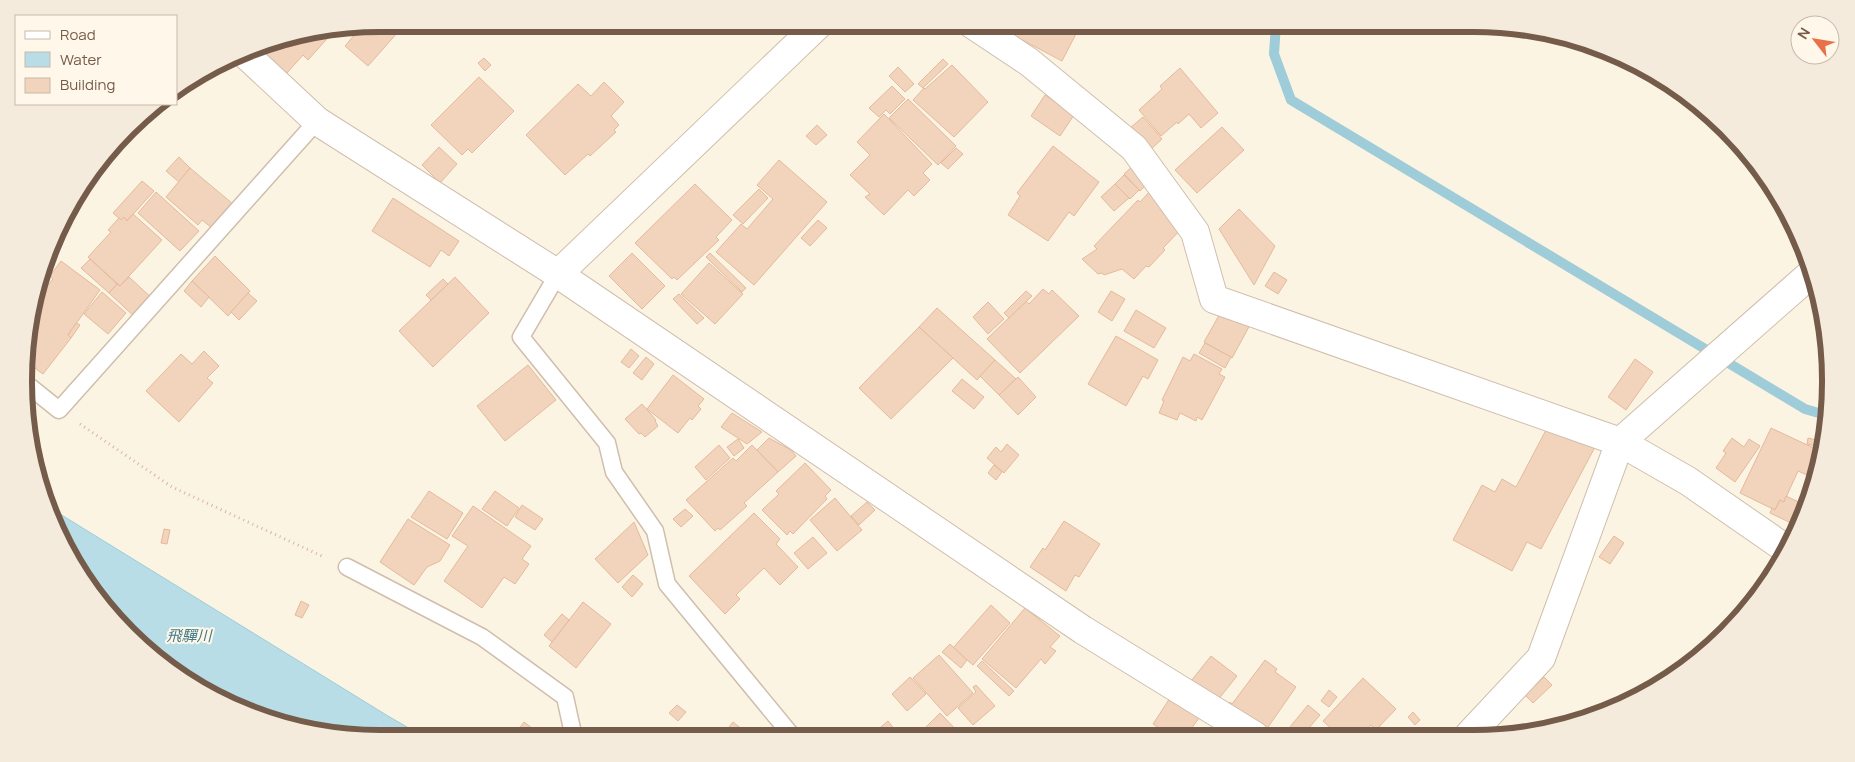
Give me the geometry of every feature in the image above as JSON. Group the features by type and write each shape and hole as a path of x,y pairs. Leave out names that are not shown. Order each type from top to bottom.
{"street":[{"path":"558,274 811,32"},
{"path":"984,32 1029,62 1134,148 1195,232 1214,299 1620,442 1688,481 1781,546"},
{"path":"250,58 317,121 558,274 1083,630 1224,728"},
{"path":"1474,730 1541,658 1620,442 1807,278"}],"lane":[{"path":"32,389 59,410 317,121"},
{"path":"558,274 521,337 607,443 614,472 655,531 667,584 786,730"},
{"path":"347,567 482,637 566,696 572,730"}],"path":[{"path":"59,410 172,487 347,567"}],"water":[{"name":"飛驒川","path":"59,513 412,730 336,727 291,718 227,694 187,671 151,643 119,611 91,575 68,535"}],"building":[{"path":"398,32 368,66 345,46 356,33"},
{"path":"1012,32 1077,32 1062,61 1011,34"},
{"path":"329,36 308,60 303,55 286,74 264,53 291,44"},
{"path":"484,58 491,65 485,71 478,63"},
{"path":"943,59 948,64 923,88 918,84"},
{"path":"952,65 988,102 954,137 913,100 924,88"},
{"path":"898,67 914,84 905,92 889,76"},
{"path":"1180,68 1218,113 1201,128 1189,114 1161,136 1139,110 1162,89 1160,86"},
{"path":"479,77 514,111 472,153 468,149 462,155 431,125"},
{"path":"604,82 624,102 611,116 619,125 614,130 616,132 590,156 588,154 565,175 526,135 578,84 591,96"},
{"path":"892,86 905,99 890,114 886,110 879,117 869,108"},
{"path":"1045,95 1074,115 1060,136 1031,116"},
{"path":"908,99 956,146 938,165 889,118"},
{"path":"884,114 932,164 923,173 930,180 914,196 908,190 884,215 865,197 870,194 850,175 870,155 857,142"},
{"path":"1143,117 1162,139 1150,150 1130,128"},
{"path":"817,125 827,135 816,145 806,136"},
{"path":"1222,127 1244,150 1197,193 1175,170"},
{"path":"1053,146 1099,182 1074,216 1069,212 1048,241 1008,215 1020,196 1017,193"},
{"path":"439,147 457,164 440,183 422,165"},
{"path":"956,148 963,154 948,169 941,163"},
{"path":"179,157 190,168 179,182 166,171"},
{"path":"779,160 827,202 754,285 716,252 741,224 747,229 773,199 757,185"},
{"path":"1137,162 1153,178 1140,191 1124,174"},
{"path":"190,168 233,204 212,228 202,220 198,225 166,197"},
{"path":"1124,175 1139,190 1130,199 1115,184"},
{"path":"142,181 154,191 127,221 124,217 121,220 113,213"},
{"path":"695,184 732,220 716,237 719,240 677,280 674,277 672,279 635,243"},
{"path":"1115,184 1129,198 1114,211 1101,197"},
{"path":"759,189 768,198 743,224 733,215"},
{"path":"1152,189 1187,223 1163,248 1165,250 1149,267 1146,266 1134,279 1122,269 1104,275 1102,273 1098,274 1082,259 1097,249 1094,246 1138,200 1140,202"},
{"path":"156,192 199,231 180,251 138,213"},
{"path":"393,198 459,241 449,256 441,250 430,267 372,231"},
{"path":"1239,209 1275,246 1254,285 1219,229"},
{"path":"133,214 162,240 120,286 88,257 111,232 108,230 119,218 121,220 124,217 127,221"},
{"path":"818,220 827,228 810,246 801,238"},
{"path":"632,253 665,286 642,309 609,276"},
{"path":"710,253 746,288 742,292 706,257"},
{"path":"215,256 250,291 228,316 192,281"},
{"path":"90,259 117,284 109,293 81,268"},
{"path":"61,261 100,290 68,335 71,338 43,374 33,366 33,358 35,336 44,291 53,279 50,276"},
{"path":"709,263 743,294 715,324 681,294"},
{"path":"1274,272 1287,280 1278,294 1265,286"},
{"path":"129,277 154,300 137,319 109,293 117,284 120,286"},
{"path":"455,277 489,313 433,367 399,331"},
{"path":"443,279 448,284 431,300 426,295"},
{"path":"192,281 209,297 201,307 184,291"},
{"path":"1043,289 1049,294 1052,290 1079,316 1020,373 987,339 1026,301 1029,304"},
{"path":"1026,291 1032,296 1009,318 1004,313"},
{"path":"1111,291 1125,299 1112,321 1098,312"},
{"path":"102,292 126,313 108,334 84,314"},
{"path":"248,293 257,301 239,320 231,312"},
{"path":"679,294 704,318 697,324 673,299"},
{"path":"988,302 1004,319 988,334 973,317"},
{"path":"937,308 995,360 977,380 919,327"},
{"path":"1136,310 1166,328 1154,348 1124,331"},
{"path":"1222,310 1250,325 1232,358 1204,342"},
{"path":"76,323 80,325 71,338 68,335"},
{"path":"919,327 953,358 891,419 859,388"},
{"path":"1116,336 1158,360 1148,379 1143,376 1126,406 1088,384"},
{"path":"1205,343 1231,357 1225,368 1199,353"},
{"path":"631,349 639,356 629,368 621,362"},
{"path":"204,351 219,366 207,378 213,383 179,422 146,391 181,354 192,364"},
{"path":"1194,354 1222,369 1219,374 1225,377 1202,420 1197,417 1196,421 1180,413 1177,420 1159,413 1164,401 1162,400 1183,357 1190,361"},
{"path":"646,357 654,364 642,380 633,373"},
{"path":"1635,359 1653,372 1626,410 1608,397"},
{"path":"995,360 1016,379 999,395 980,376"},
{"path":"528,365 556,400 505,441 477,406"},
{"path":"673,375 704,399 698,406 701,409 692,420 690,418 678,433 647,409"},
{"path":"1018,377 1036,397 1018,415 999,395"},
{"path":"962,379 984,397 974,409 952,391"},
{"path":"642,404 656,420 658,426 645,437 641,433 639,434 625,419"},
{"path":"732,413 762,432 747,444 721,427"},
{"path":"1771,428 1816,449 1807,475 1798,471 1784,502 1780,500 1775,510 1740,493"},
{"path":"1546,430 1595,447 1541,549 1527,542 1512,571 1453,540 1482,485 1495,492 1502,479 1516,487"},
{"path":"769,438 791,450 796,456 778,472 757,450"},
{"path":"1732,438 1744,447 1749,439 1760,446 1735,482 1716,468 1726,453 1723,451"},
{"path":"1808,438 1818,440 1816,446 1807,444"},
{"path":"738,439 744,448 734,456 727,447"},
{"path":"1007,444 1019,455 1004,473 987,458 996,447 1001,452"},
{"path":"719,445 730,458 706,480 695,467"},
{"path":"752,445 778,472 744,503 747,506 720,530 718,528 715,531 686,500 733,458 736,461"},
{"path":"805,463 831,490 825,496 827,499 793,534 790,531 787,535 762,510 779,494 776,491"},
{"path":"994,465 1002,472 996,480 988,473"},
{"path":"429,491 463,513 447,539 411,517"},
{"path":"495,491 519,508 507,526 482,509"},
{"path":"1786,496 1800,503 1792,523 1770,513 1772,508 1775,510 1780,500 1784,502"},
{"path":"835,498 862,530 837,551 810,520"},
{"path":"867,502 875,510 859,525 851,516"},
{"path":"522,505 543,519 535,530 515,517"},
{"path":"473,506 531,546 522,559 529,564 515,584 504,577 482,608 444,581 468,546 452,536"},
{"path":"685,509 693,516 681,527 673,519"},
{"path":"754,513 780,539 776,544 798,567 780,585 764,568 736,595 740,599 725,614 689,576"},
{"path":"408,519 450,545 440,561 427,567 414,585 380,562"},
{"path":"1064,521 1100,544 1079,577 1075,575 1066,591 1030,567 1043,548 1045,550"},
{"path":"634,522 648,555 618,583 595,559"},
{"path":"164,529 170,530 167,544 161,543"},
{"path":"1614,536 1624,543 1610,564 1599,557"},
{"path":"813,537 827,553 808,569 794,553"},
{"path":"633,575 643,584 632,597 622,587"},
{"path":"301,601 309,605 302,618 295,615"},
{"path":"583,602 611,624 576,668 549,646"},
{"path":"991,605 1010,623 973,665 953,648"},
{"path":"1025,608 1060,636 1050,647 1056,651 1045,664 1041,659 1016,688 982,659"},
{"path":"562,614 569,620 552,642 544,635"},
{"path":"950,644 967,660 961,668 942,652"},
{"path":"939,655 973,693 947,716 913,678"},
{"path":"1211,656 1237,676 1217,701 1191,681"},
{"path":"1265,660 1277,669 1275,672 1296,687 1266,730 1226,708 1230,702 1232,704"},
{"path":"982,661 1014,691 1009,696 977,666"},
{"path":"910,677 926,694 907,711 892,694"},
{"path":"1544,677 1552,685 1533,703 1525,695"},
{"path":"1363,678 1396,709 1376,730 1371,725 1366,730 1333,730 1323,721"},
{"path":"976,685 995,706 973,725 958,708 976,692 973,687"},
{"path":"1329,690 1337,697 1329,707 1321,701"},
{"path":"1170,698 1199,718 1190,730 1162,730 1153,724"},
{"path":"677,705 686,712 678,721 669,713"},
{"path":"1308,705 1320,715 1307,730 1291,730 1289,728"},
{"path":"1413,712 1420,720 1415,725 1408,717"},
{"path":"940,713 956,730 923,730"},
{"path":"888,721 895,730 877,730"},
{"path":"524,722 534,730 518,730"},
{"path":"733,722 743,730 727,730"}],"waterway":[{"path":"1275,32 1274,54 1291,100 1805,409 1821,414"}]}
